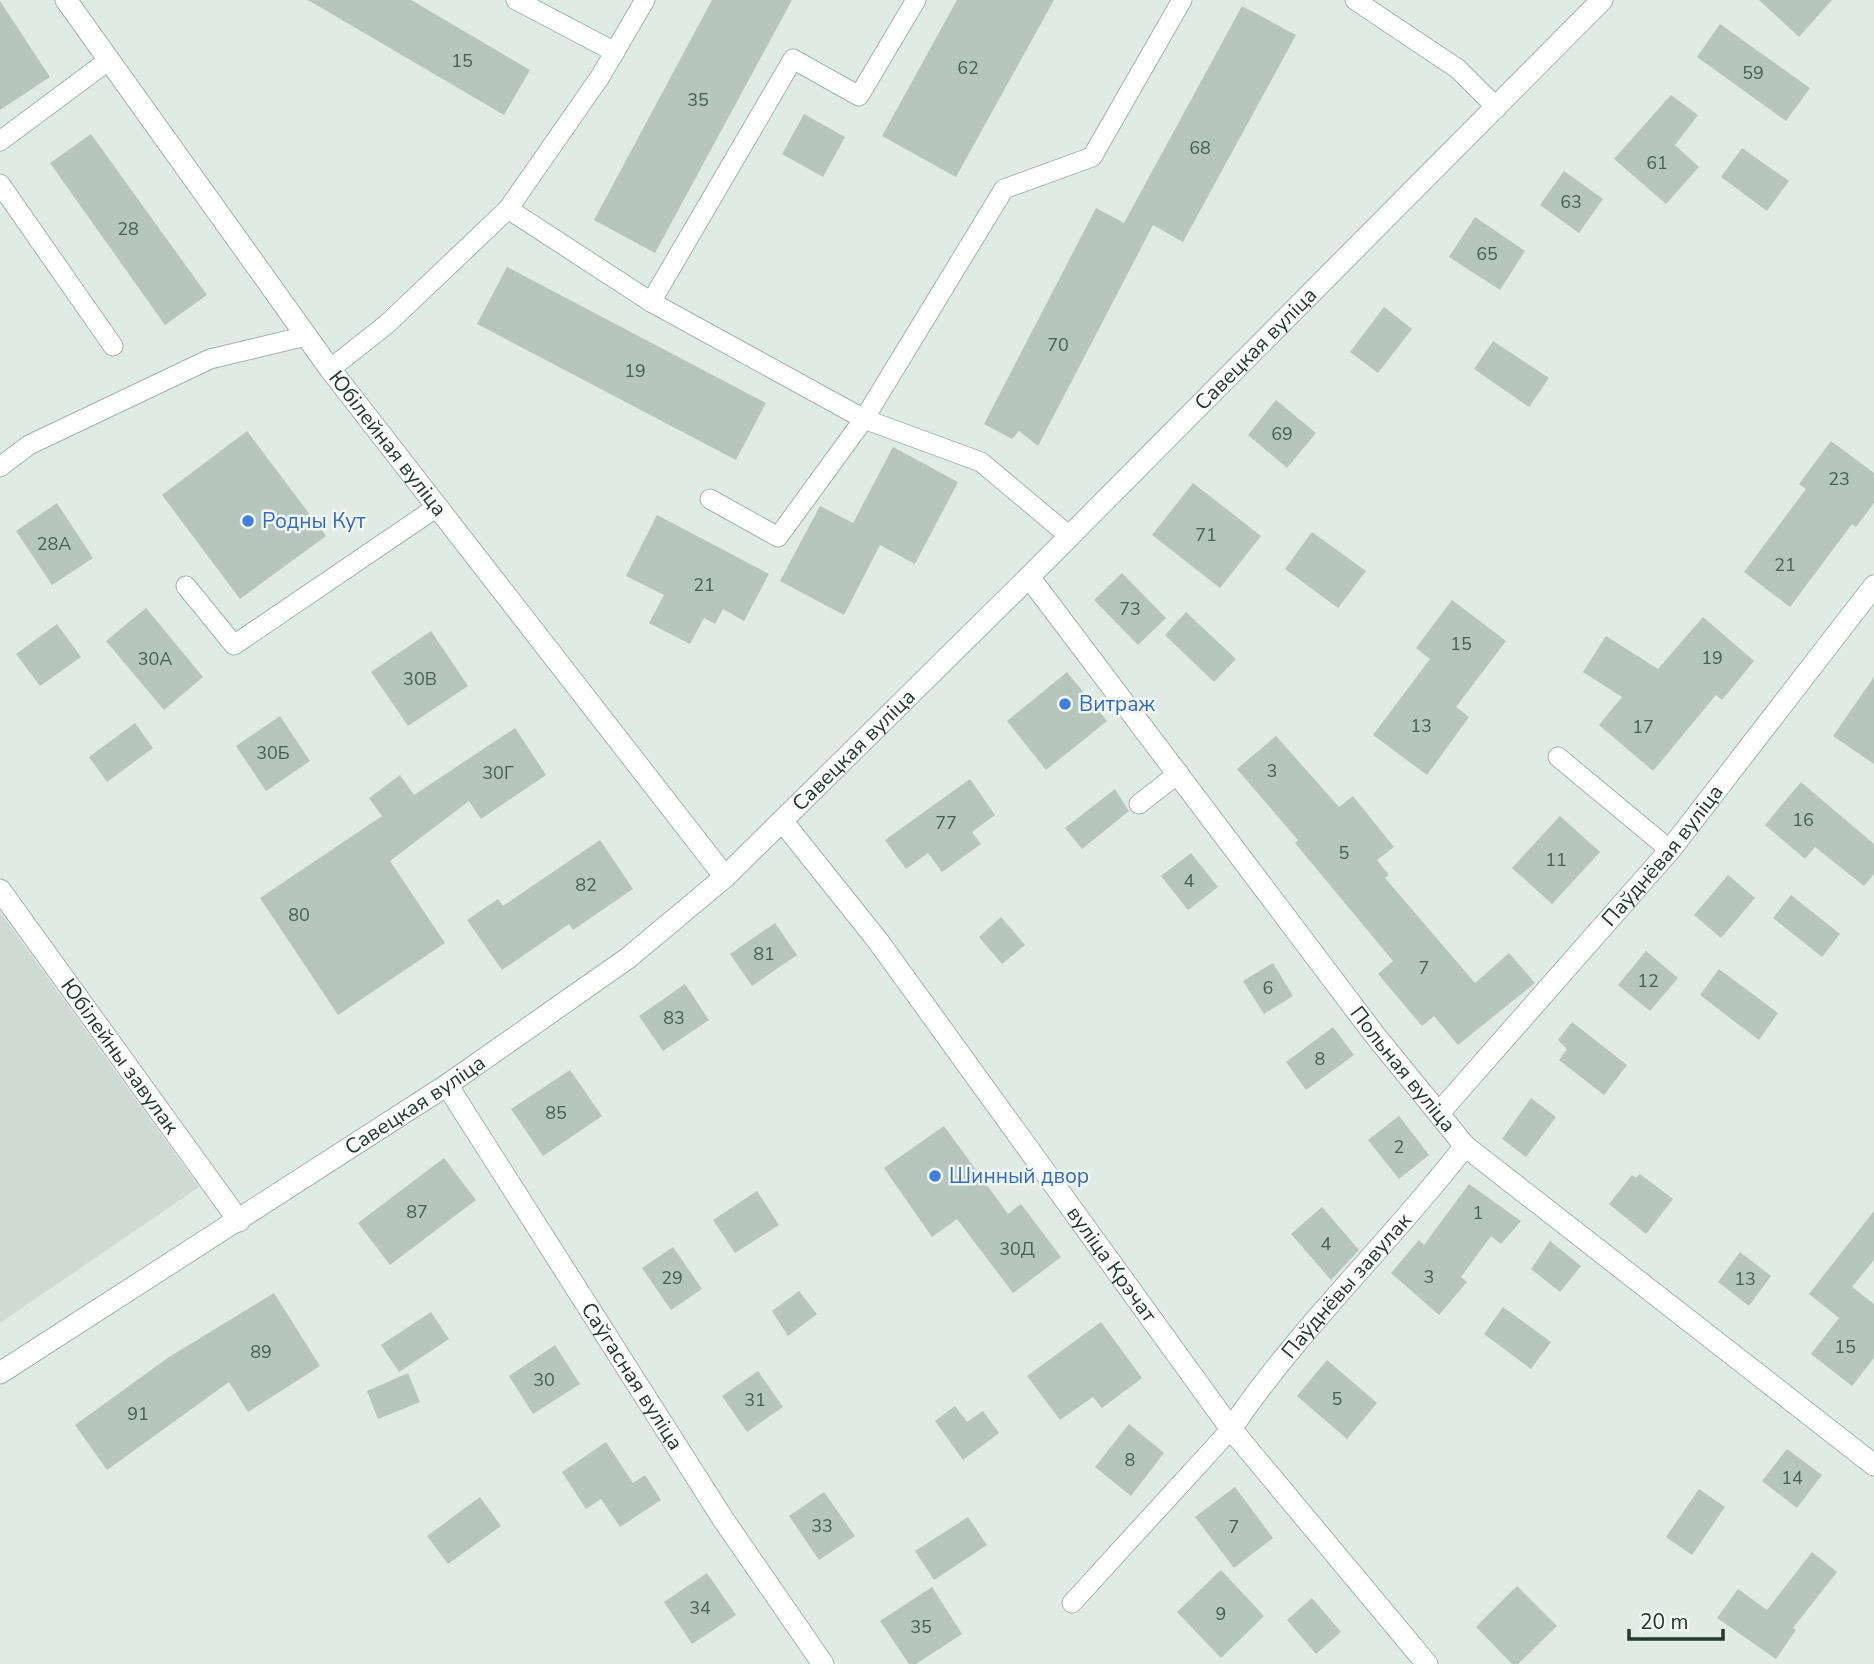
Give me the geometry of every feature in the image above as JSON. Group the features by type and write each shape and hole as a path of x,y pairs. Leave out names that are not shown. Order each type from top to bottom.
{"street":[{"name":"Юбілейная вуліца","path":"66,0 330,369 725,877"},
{"name":"Савецкая вуліца","path":"0,1373 447,1085 628,958 725,877 1029,577 1602,0"},
{"name":"Польная вуліца","path":"1029,577 1374,1034 1465,1146 1874,1465"},
{"name":"Паўднёвая вуліца","path":"1438,1113 1670,850 1874,586"},
{"name":"вуліца Крэчат","path":"783,822 878,941 1231,1429 1427,1664"},
{"name":"Юбілейны завулак","path":"0,890 239,1221"},
{"name":"Саўгасная вуліца","path":"447,1085 723,1519 823,1664"},
{"name":"Паўднёвы завулак","path":"1231,1429 1262,1383 1426,1196 1465,1146"}],"lane":[{"path":"516,0 615,52"},
{"path":"330,369 387,324 508,209 615,52 645,0"},
{"path":"651,302 793,59 859,96 916,0"},
{"path":"710,499 778,537 864,419 1004,189 1092,157 1182,0"},
{"path":"1354,0 1458,69 1497,108"},
{"path":"0,141 109,60"},
{"path":"0,184 113,346"},
{"path":"508,209 651,302 864,419 981,463 1068,535"},
{"path":"0,467 29,445 210,359 306,336"},
{"path":"186,586 234,645 437,507"},
{"path":"1559,757 1670,850"},
{"path":"1139,804 1178,773"},
{"path":"1072,1603 1231,1429"}],"shaded area":[{"path":"0,912 199,1187 0,1323"}],"building":[{"path":"308,0 411,0 530,70 504,115"},
{"path":"712,0 792,0 655,253 594,220"},
{"path":"957,0 1054,0 956,177 882,136"},
{"path":"1759,0 1832,0 1799,37"},
{"path":"0,1 50,77 0,110"},
{"path":"1242,6 1296,35 1183,242 1153,225 1038,446 1019,431 1012,439 984,424 1096,208 1124,223"},
{"path":"1720,24 1810,88 1786,121 1697,57"},
{"path":"1671,95 1698,115 1675,145 1699,167 1666,204 1614,159"},
{"path":"804,114 845,137 823,177 782,154"},
{"path":"91,134 207,295 165,325 50,163"},
{"path":"1742,148 1789,181 1767,211 1721,177"},
{"path":"1564,171 1603,199 1579,233 1540,205"},
{"path":"1475,217 1525,251 1500,290 1449,257"},
{"path":"507,267 766,403 736,460 477,324"},
{"path":"1384,307 1412,329 1378,373 1350,352"},
{"path":"1493,341 1549,378 1529,407 1474,369"},
{"path":"1276,400 1316,433 1287,468 1248,435"},
{"name":"Родны Кут","path":"247,431 326,536 240,599 162,495"},
{"path":"1831,441 1874,473 1874,503 1856,527 1852,524 1790,607 1744,572 1806,489 1799,484"},
{"path":"893,447 958,482 915,564 880,545 844,615 780,581 820,506 853,523"},
{"path":"1193,483 1261,536 1220,588 1152,535"},
{"path":"57,503 93,558 52,585 16,531"},
{"path":"657,515 769,574 744,621 723,609 715,624 704,618 690,644 649,623 664,595 626,576"},
{"path":"1312,532 1366,571 1338,608 1285,569"},
{"path":"1122,573 1166,618 1138,645 1094,600"},
{"path":"1452,600 1506,641 1456,707 1469,717 1427,775 1373,735 1430,659 1416,648"},
{"path":"146,608 203,677 164,710 106,641"},
{"path":"1186,612 1236,659 1214,682 1165,635"},
{"path":"1703,617 1754,661 1722,700 1716,695 1653,771 1599,725 1622,697 1583,672 1606,636 1658,669"},
{"path":"57,624 81,657 40,686 16,654"},
{"path":"431,631 468,686 408,726 371,672"},
{"path":"1067,672 1107,721 1046,770 1007,721"},
{"path":"1874,677 1874,764 1833,736"},
{"path":"280,716 310,761 266,791 236,746"},
{"path":"135,723 153,748 107,782 89,757"},
{"path":"515,728 546,775 481,819 469,801 390,861 445,943 338,1015 260,898 382,816 369,798 400,775 414,795"},
{"path":"1276,736 1339,807 1353,796 1394,847 1377,860 1389,875 1385,878 1475,983 1509,953 1535,983 1458,1045 1434,1016 1422,1026 1378,974 1393,961 1295,843 1298,840 1237,769"},
{"path":"970,779 995,815 972,832 981,844 942,872 928,853 906,869 885,840"},
{"path":"1801,782 1874,844 1874,874 1864,886 1815,847 1805,859 1765,825"},
{"path":"1115,789 1129,811 1082,849 1065,828"},
{"path":"1560,816 1600,852 1552,904 1512,868"},
{"path":"600,840 633,889 573,930 569,924 502,970 467,920 498,899 503,906"},
{"path":"1191,853 1218,887 1188,910 1161,876"},
{"path":"1728,875 1755,898 1721,938 1694,915"},
{"path":"1791,895 1840,934 1822,957 1773,918"},
{"path":"1001,917 1025,945 1002,964 979,937"},
{"path":"775,923 797,955 752,986 730,954"},
{"path":"1646,951 1678,978 1650,1011 1618,985"},
{"path":"1273,963 1293,996 1264,1014 1243,981"},
{"path":"1719,969 1778,1013 1759,1040 1700,995"},
{"path":"685,984 709,1020 663,1051 639,1016"},
{"path":"1572,1022 1627,1065 1604,1095 1559,1060 1567,1049 1558,1040"},
{"path":"1333,1027 1354,1055 1306,1090 1286,1062"},
{"path":"570,1070 602,1116 543,1156 511,1109"},
{"path":"1531,1098 1556,1117 1526,1157 1502,1139"},
{"path":"1399,1116 1429,1155 1399,1179 1368,1140"},
{"path":"944,1126 1008,1214 1021,1204 1061,1257 1013,1293 957,1219 932,1237 884,1168"},
{"path":"444,1158 476,1200 390,1265 358,1223"},
{"path":"1640,1174 1673,1199 1646,1234 1609,1204 1632,1175 1636,1178"},
{"path":"1469,1184 1521,1221 1501,1244 1491,1236 1461,1277 1467,1282 1439,1315 1391,1273 1419,1240 1424,1245"},
{"path":"757,1191 779,1225 735,1253 713,1220"},
{"path":"1322,1207 1359,1250 1331,1280 1291,1234"},
{"path":"1874,1211 1874,1260 1852,1287 1874,1304 1874,1358 1852,1386 1811,1354 1839,1318 1809,1294"},
{"path":"1550,1241 1581,1266 1560,1292 1531,1269"},
{"path":"673,1247 702,1289 671,1310 642,1268"},
{"path":"1740,1252 1771,1276 1749,1306 1718,1282"},
{"path":"799,1291 817,1314 788,1336 772,1311"},
{"path":"274,1293 320,1366 248,1412 229,1382 107,1470 75,1425 169,1357"},
{"path":"1503,1307 1551,1342 1531,1369 1484,1334"},
{"path":"431,1312 449,1339 399,1372 381,1345"},
{"path":"1101,1322 1142,1378 1102,1408 1093,1397 1060,1420 1027,1376"},
{"path":"555,1345 580,1384 533,1414 509,1376"},
{"path":"1327,1360 1377,1403 1347,1439 1297,1396"},
{"path":"758,1371 783,1407 747,1432 722,1396"},
{"path":"408,1373 420,1402 378,1419 367,1391"},
{"path":"955,1406 967,1422 983,1411 999,1433 963,1460 935,1421"},
{"path":"1129,1424 1164,1453 1131,1496 1095,1467"},
{"path":"606,1442 633,1483 645,1475 661,1500 620,1527 601,1499 586,1509 562,1472"},
{"path":"1787,1449 1822,1475 1797,1508 1762,1481"},
{"path":"1235,1487 1273,1538 1234,1568 1195,1517"},
{"path":"1699,1489 1725,1507 1692,1555 1666,1537"},
{"path":"824,1492 855,1536 819,1560 789,1516"},
{"path":"480,1497 501,1526 448,1564 427,1536"},
{"path":"968,1517 987,1545 934,1580 915,1551"},
{"path":"1812,1552 1837,1572 1793,1628 1796,1630 1776,1659 1717,1618 1738,1589 1767,1610"},
{"path":"1221,1570 1264,1616 1221,1658 1177,1612"},
{"path":"707,1573 736,1615 692,1644 664,1602"},
{"path":"1517,1586 1557,1626 1518,1664 1512,1664 1476,1627"},
{"path":"932,1587 962,1634 916,1664 909,1664 880,1621"},
{"path":"1312,1598 1341,1632 1316,1654 1287,1620"}],"place":[{"name":"Родны Кут","path":"248,521"},
{"name":"Витраж","path":"1065,704"},
{"name":"Шинный двор","path":"935,1176"}]}
